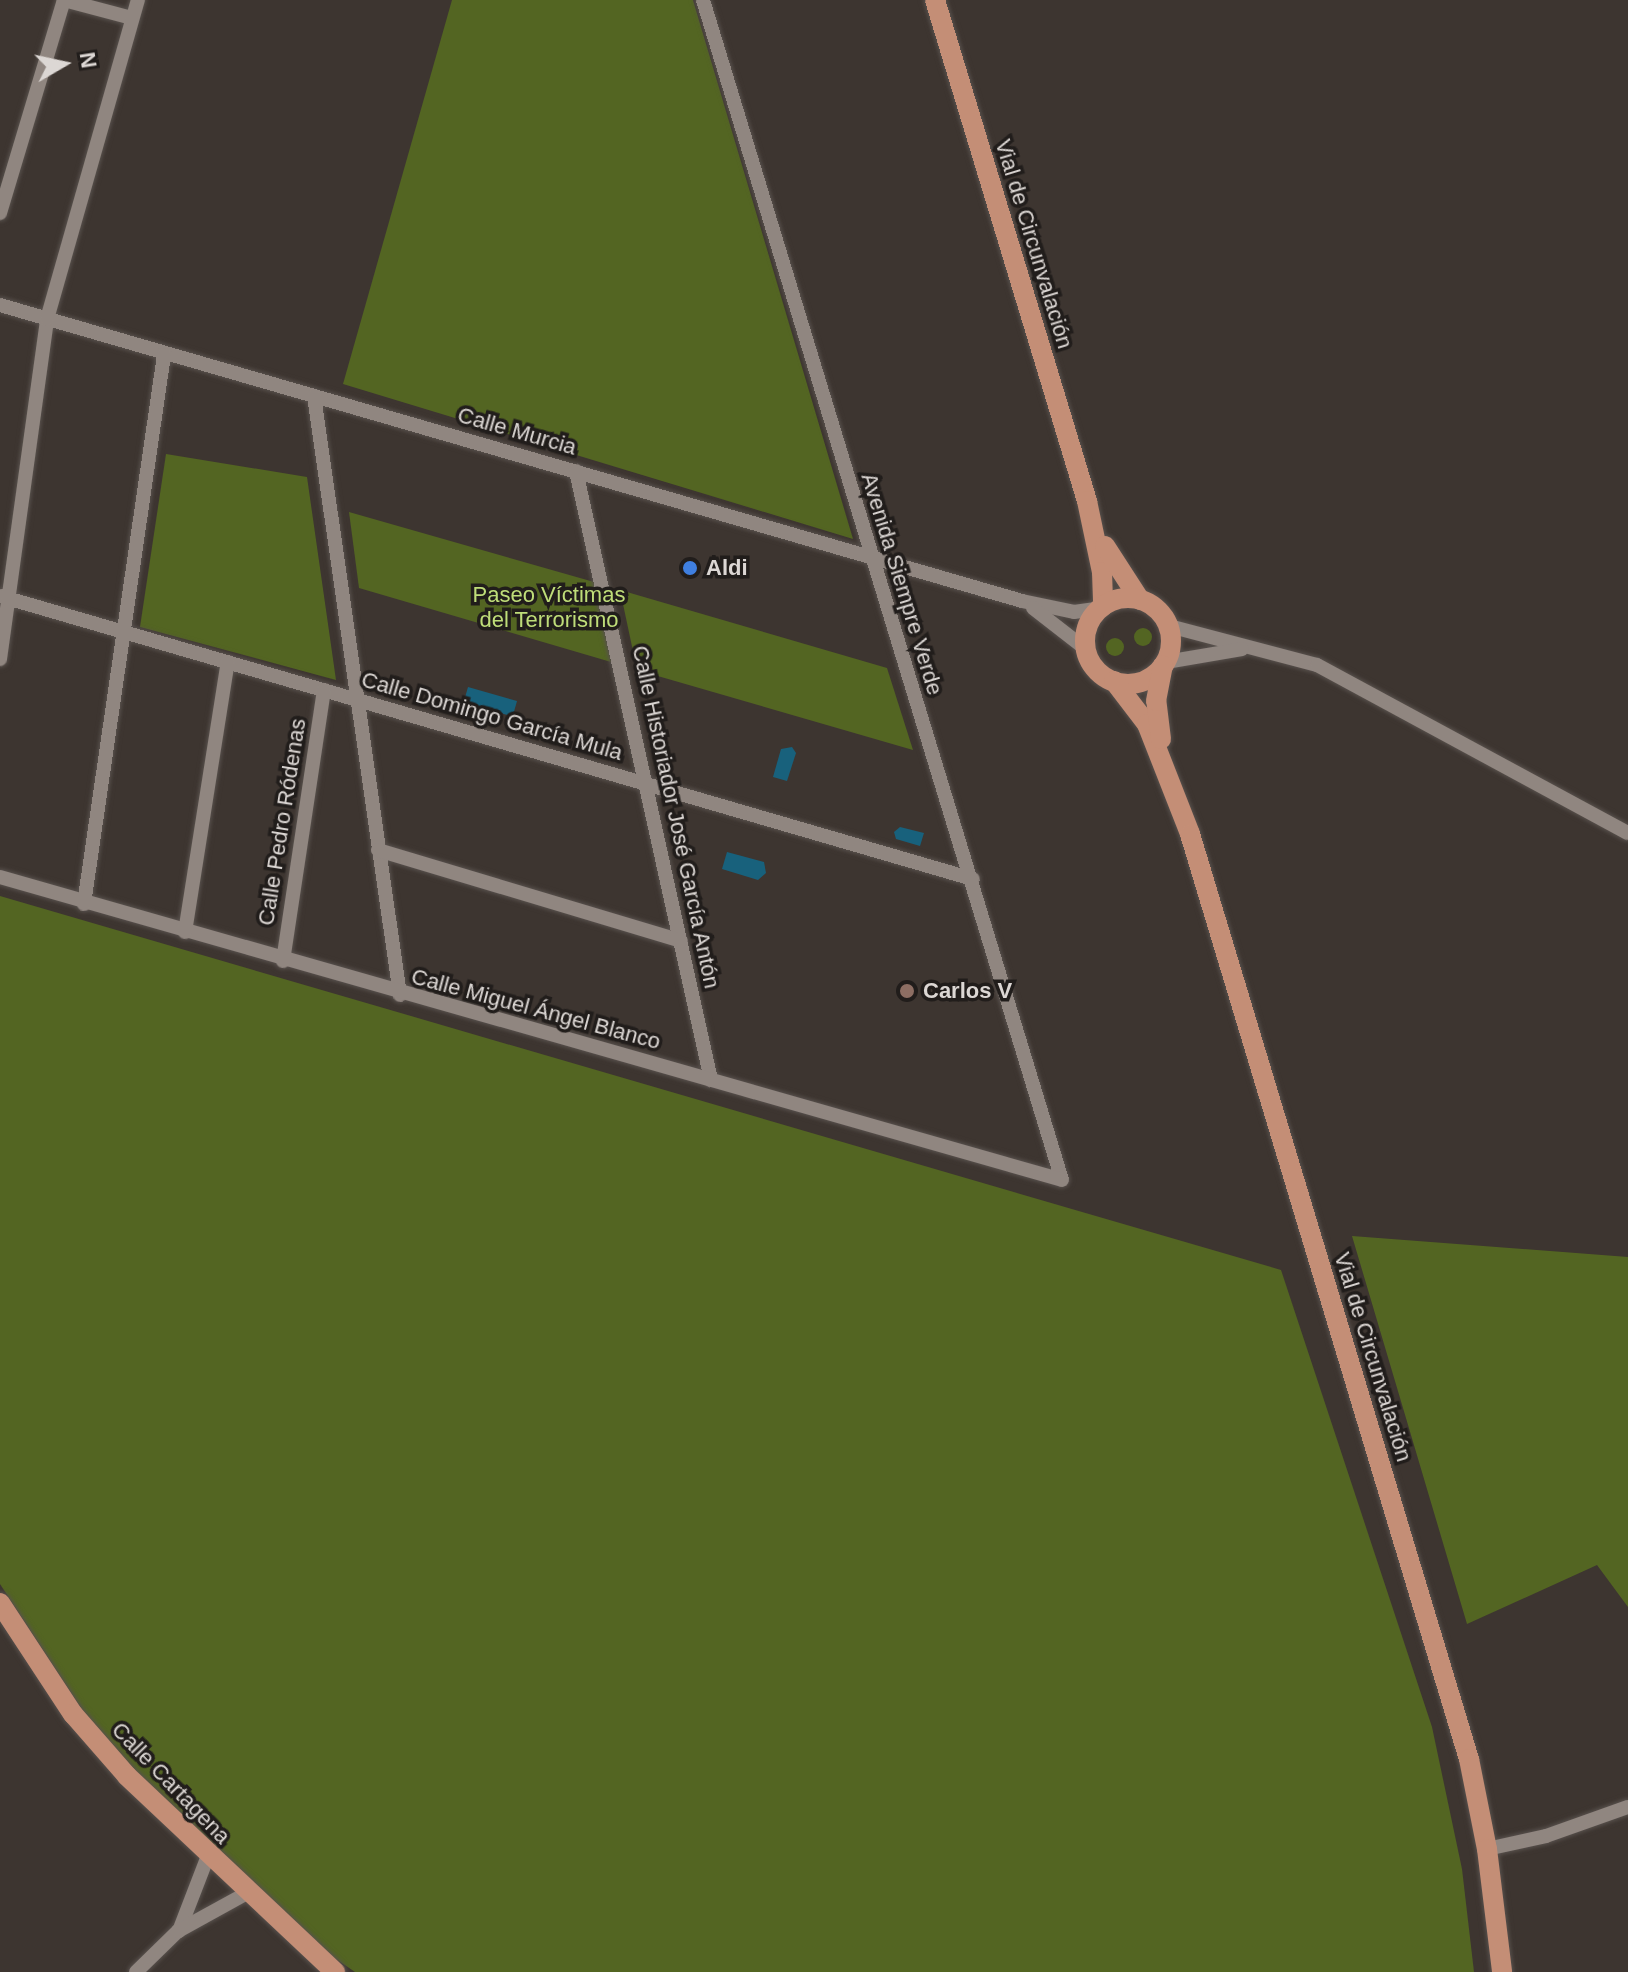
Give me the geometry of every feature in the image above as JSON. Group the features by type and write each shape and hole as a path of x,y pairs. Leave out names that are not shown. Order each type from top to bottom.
{"main road":[{"name":"Vial de Circunvalación","path":"935,0 1087,501 1102,572 1102,607"},
{"name":"Vial de Circunvalación","path":"1087,501 1109,555 1140,600"},
{"path":"1122,598 1140,600 1156,609 1169,626 1164,664 1142,681 1114,681 1097,670 1087,650 1088,627 1102,607 1122,598"},
{"name":"Vial de Circunvalación","path":"1164,664 1156,701 1166,763 1469,1759 1487,1849 1502,1972"},
{"name":"Vial de Circunvalación","path":"1114,681 1136,705 1166,763"},
{"name":"Calle Cartagena","path":"0,1603 73,1714 208,1856 335,1972"}],"street":[{"path":"0,213 64,0 132,18"},
{"path":"0,659 5,597 47,319 138,0"},
{"name":"Avenida Siempre Verde","path":"703,0 870,558 973,879 1062,1180"},
{"name":"Calle Murcia","path":"0,305 164,355 1022,601 1074,612 1102,607"},
{"path":"84,904 164,355"},
{"path":"314,396 400,995"},
{"name":"Calle Historiador José García Antón","path":"576,471 648,784 711,1080"},
{"name":"Calle Domingo García Mula","path":"5,597 973,879"},
{"name":"Calle Murcia","path":"1022,601 1087,650"},
{"path":"1169,626 1205,639 1263,648 1317,665 1628,833"},
{"path":"1164,664 1211,651 1263,648"},
{"path":"185,932 228,662"},
{"name":"Calle Pedro Ródenas","path":"283,961 324,690"},
{"path":"378,850 681,941"},
{"name":"Calle Miguel Ángel Blanco","path":"0,877 400,995 1062,1180"},
{"path":"1487,1849 1546,1836 1628,1807"},
{"path":"178,1931 208,1856"},
{"path":"136,1972 178,1931 247,1893"}],"green space":[{"path":"452,0 693,0 853,539 343,384"},
{"path":"166,454 307,477 336,680 140,627"},
{"name":"Paseo Víctimas del Terrorismo","path":"349,512 594,582 611,662 359,588"},
{"path":"620,590 887,668 913,750 637,670"},
{"path":"1143,628 1152,637 1143,646 1134,637"},
{"path":"1115,638 1124,647 1115,656 1106,647"},
{"path":"0,896 1281,1270 1432,1727 1462,1869 1474,1972 355,1972 323,1950 140,1777 87,1717 0,1584"},
{"path":"1352,1236 1628,1257 1628,1607 1597,1565 1467,1624"}],"water":[{"path":"468,687 517,701 513,716 464,702"},
{"path":"792,747 796,753 787,781 773,777 781,749"},
{"path":"900,827 924,833 920,846 896,839 894,832"},
{"path":"727,852 764,862 766,873 758,880 722,869"}],"place":[{"name":"Aldi","path":"690,568"},
{"name":"Carlos V","path":"907,991"}]}
